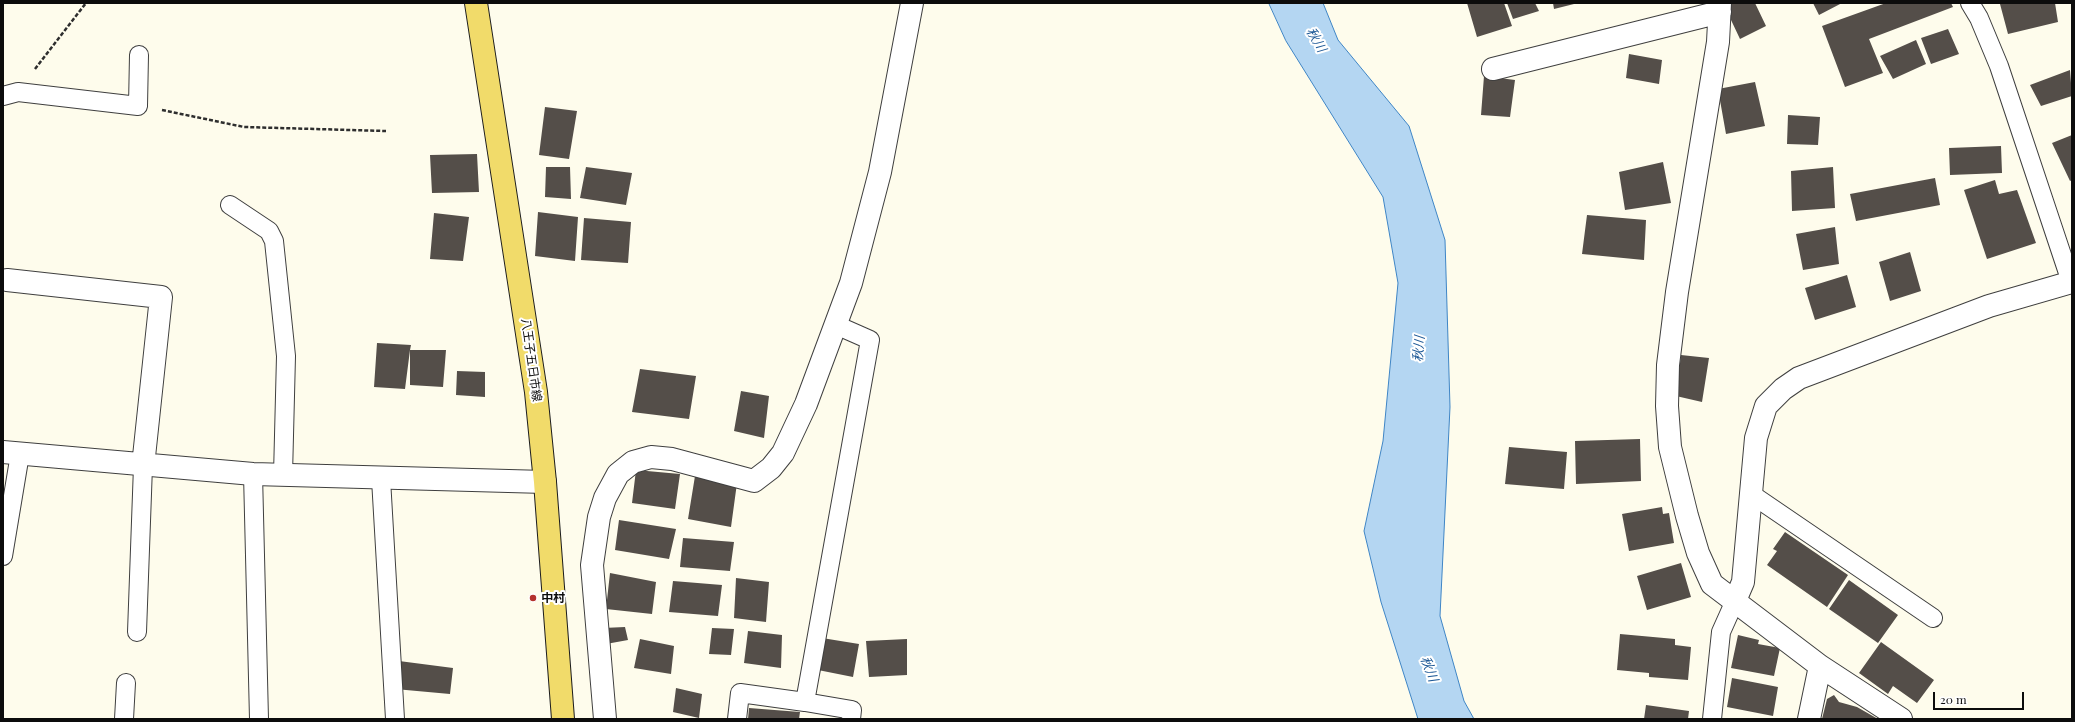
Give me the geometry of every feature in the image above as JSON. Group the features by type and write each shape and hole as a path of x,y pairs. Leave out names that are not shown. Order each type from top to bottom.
{"main road":[{"name":"八王子五日市線","path":"476,3 536,392 545,482 563,719"}],"street":[{"path":"605,719 592,565 599,517 611,486 618,474 633,462 652,457 672,459 754,481 771,468 783,453 806,404 851,283 880,172 912,3"},
{"path":"1493,69 1720,8 1718,42 1677,292 1668,365 1667,406 1670,447 1698,553 1712,584 1734,603 1820,666 1901,719"},
{"path":"7,280 161,297 143,466"},
{"path":"1734,603 1743,582 1756,438 1766,406 1783,389 1799,378 1989,306 2072,282"},
{"path":"12,453 143,466 252,474 382,479 545,482"},
{"path":"1809,719 1820,666"}],"lane":[{"path":"1970,3 1979,18 1999,66 2072,282"},
{"path":"10,94 138,106 139,55"},
{"path":"230,205 269,231 274,241 286,356 283,475"},
{"path":"805,702 870,340 836,325"},
{"path":"3,556 12,453"},
{"path":"137,632 143,466"},
{"path":"252,474 258,719"},
{"path":"382,479 394,719"},
{"path":"1751,494 1933,618"},
{"path":"1712,719 1721,632 1734,603"},
{"path":"124,719 126,683"},
{"path":"737,719 740,693 852,710 851,719"}],"path":[{"path":"10,94 86,3"},
{"path":"138,106 244,127 386,131"}],"water":[{"name":"秋川","path":"1269,3 1323,3 1338,40 1409,126 1445,240 1450,407 1440,616 1464,701 1474,719 1418,719 1381,602 1364,531 1383,441 1398,283 1383,197 1286,41"}],"building":[{"path":"1467,3 1504,3 1512,26 1477,37"},
{"path":"1507,3 1535,3 1539,11 1513,19"},
{"path":"1553,3 1574,3 1574,4 1554,9"},
{"path":"1723,3 1755,3 1766,26 1740,39"},
{"path":"1813,3 1842,3 1819,15"},
{"path":"1886,3 1951,3 1953,7 1869,39 1883,73 1845,87 1822,26"},
{"path":"2055,3 2058,22 2008,34 2000,4"},
{"path":"1948,29 1959,54 1931,64 1921,38"},
{"path":"1916,40 1926,64 1893,79 1880,56"},
{"path":"1629,54 1662,60 1659,84 1626,78"},
{"path":"2070,70 2072,96 2041,106 2030,85"},
{"path":"1484,76 1515,80 1510,117 1481,115"},
{"path":"1755,82 1765,126 1726,134 1718,89"},
{"path":"545,107 577,111 569,159 539,155"},
{"path":"1788,115 1820,117 1818,145 1787,144"},
{"path":"2072,135 2072,180 2070,181 2052,143"},
{"path":"2001,146 2002,173 1950,175 1949,148"},
{"path":"477,154 479,192 432,193 430,155"},
{"path":"1663,162 1671,203 1625,210 1619,172"},
{"path":"546,167 570,167 571,199 545,197"},
{"path":"586,167 632,173 626,205 580,198"},
{"path":"1833,167 1835,208 1792,211 1791,171"},
{"path":"1935,178 1940,205 1856,221 1850,194"},
{"path":"1995,180 1999,194 2017,190 2036,243 1987,259 1964,190"},
{"path":"538,212 578,217 575,261 535,256"},
{"path":"434,213 469,217 463,261 430,259"},
{"path":"1587,215 1646,220 1644,260 1582,254"},
{"path":"584,218 631,222 628,263 581,260"},
{"path":"1835,227 1839,264 1803,270 1796,234"},
{"path":"1910,252 1921,291 1890,301 1879,262"},
{"path":"1847,275 1856,307 1815,320 1805,288"},
{"path":"377,343 411,345 405,389 374,387"},
{"path":"410,350 446,350 443,387 410,385"},
{"path":"1681,355 1709,358 1702,402 1676,396"},
{"path":"640,369 696,376 689,419 632,412"},
{"path":"457,371 485,372 485,397 456,395"},
{"path":"741,391 769,396 764,438 734,431"},
{"path":"1640,439 1641,481 1576,484 1575,441"},
{"path":"1509,447 1567,452 1564,489 1505,484"},
{"path":"636,470 680,474 675,509 632,503"},
{"path":"695,476 737,483 731,527 688,519"},
{"path":"1662,507 1663,514 1669,513 1674,543 1629,551 1622,514"},
{"path":"619,520 676,529 669,559 615,550"},
{"path":"1785,532 1848,575 1827,607 1767,565 1777,551 1773,549"},
{"path":"683,538 734,542 730,571 680,567"},
{"path":"1681,563 1691,597 1647,610 1637,576"},
{"path":"610,573 656,582 652,614 606,609"},
{"path":"736,578 769,582 766,622 734,618"},
{"path":"1849,580 1898,615 1878,643 1829,609"},
{"path":"673,581 722,585 718,616 669,612"},
{"path":"625,627 628,640 606,644 603,628"},
{"path":"712,628 734,629 731,655 709,654"},
{"path":"748,631 782,635 781,668 744,663"},
{"path":"1620,634 1675,639 1675,645 1691,647 1688,680 1649,677 1649,673 1617,670"},
{"path":"1738,635 1759,640 1758,644 1780,648 1774,676 1731,668"},
{"path":"822,638 859,644 853,677 818,670"},
{"path":"640,639 674,646 671,674 634,668"},
{"path":"907,639 907,675 869,677 866,641"},
{"path":"1881,642 1934,680 1917,703 1893,686 1888,694 1859,673"},
{"path":"399,661 453,668 450,694 395,689"},
{"path":"1732,678 1778,687 1773,716 1727,707"},
{"path":"676,688 702,694 699,718 673,712"},
{"path":"1834,695 1839,702 1857,707 1878,719 1822,719 1827,699"},
{"path":"1646,705 1689,711 1688,719 1644,719"},
{"path":"749,708 800,712 799,719 748,719"}],"place":[{"name":"中村","path":"533,598"}]}
